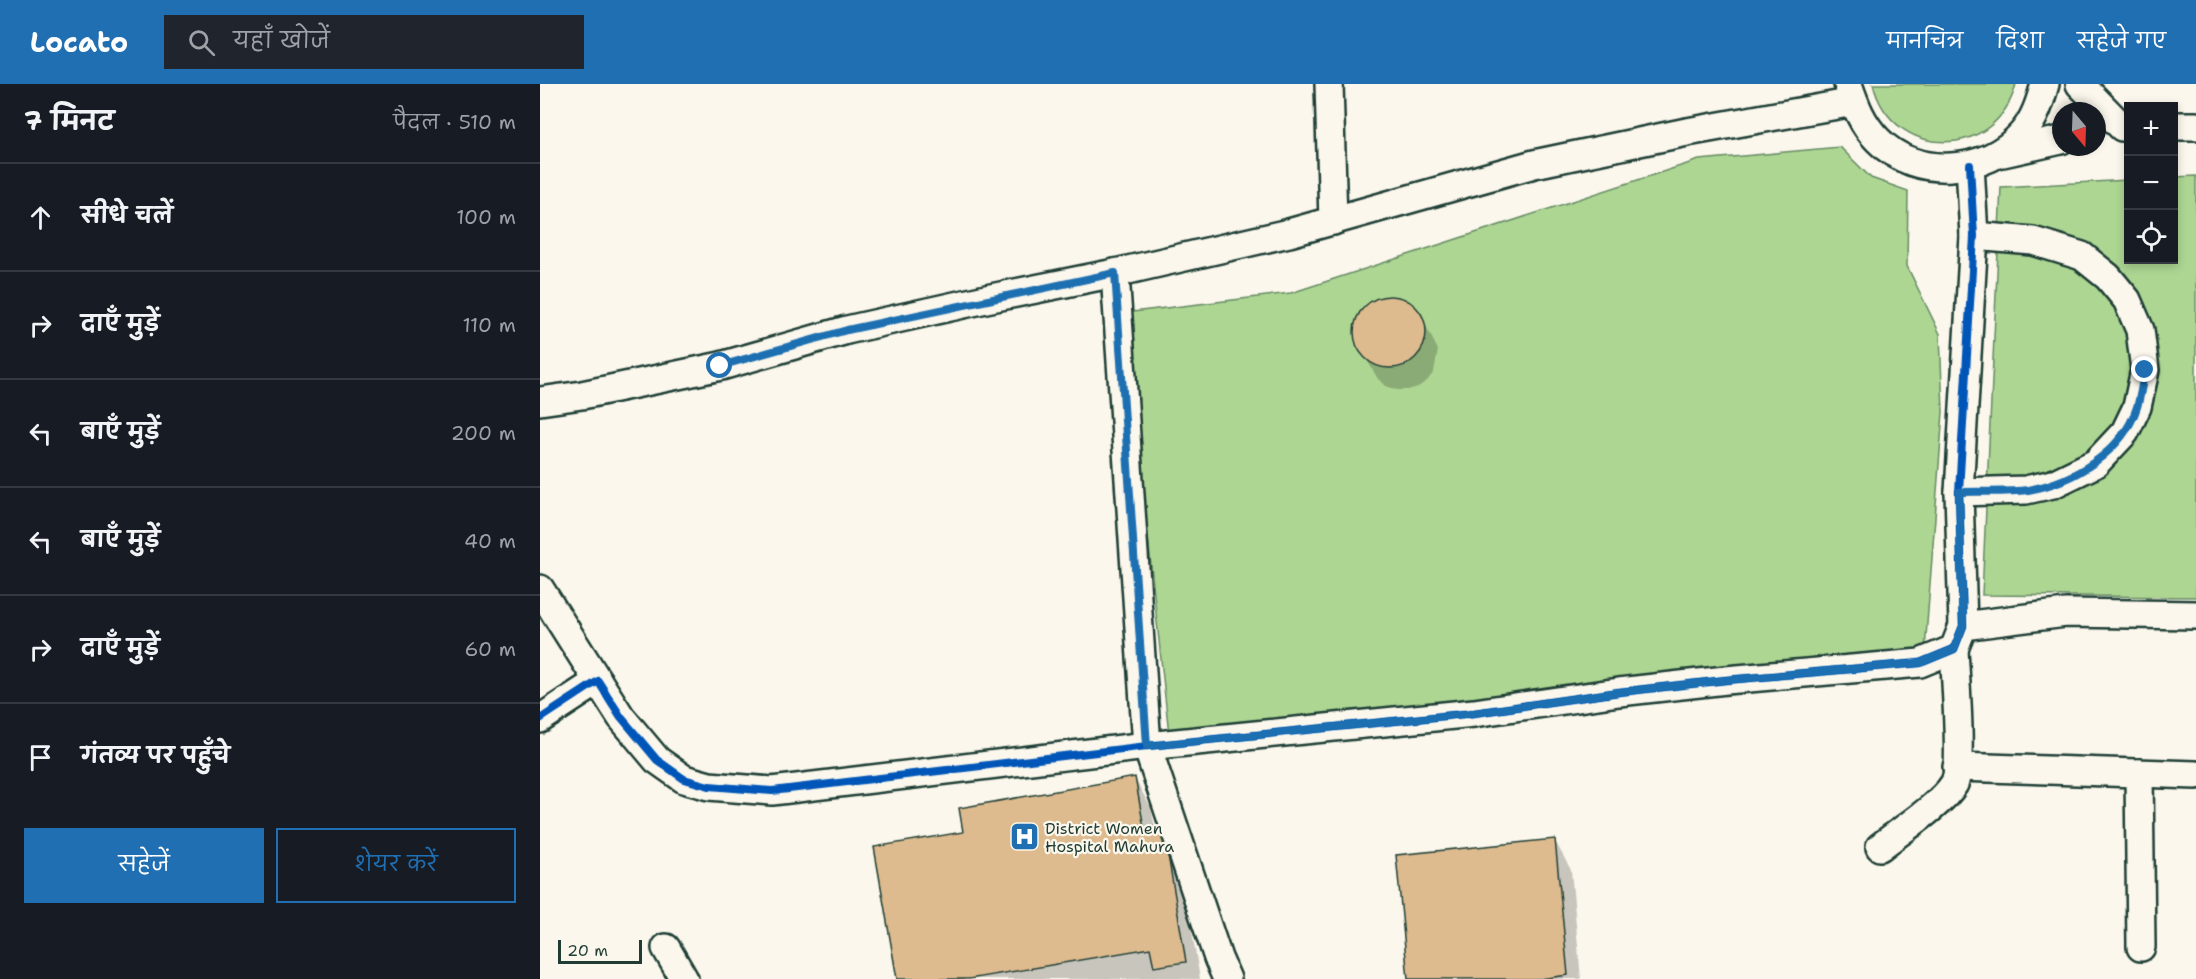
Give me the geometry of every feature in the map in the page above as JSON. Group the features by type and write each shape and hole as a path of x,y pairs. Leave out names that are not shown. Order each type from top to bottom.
{"street":[{"path":"1329,84 1333,220"},
{"path":"1999,153 2023,134 2039,108 2045,84"},
{"path":"2080,84 2116,128"},
{"path":"540,401 582,395 720,366 847,330 1289,233 1534,164 1687,132 1851,93 1858,115 1878,141 1906,160 1938,168 1970,165 1999,153 2052,142"},
{"path":"2178,126 2196,126"},
{"path":"1880,847 1944,796 1956,782 1959,492 1974,236 1970,165"},
{"path":"1959,492 2026,490 2054,484 2096,463 2125,432 2137,407 2145,370 2140,330 2127,300 2108,277 2082,256 2033,241 1974,236"},
{"path":"1115,273 1147,746 1227,979"},
{"path":"540,589 621,717 657,760 684,779 710,786 772,791 1147,746 1474,713 1619,692 1726,680 1920,663 1959,638 2066,613 2196,615"},
{"path":"540,718 598,681"},
{"path":"1957,766 2196,775"},
{"path":"2139,773 2141,947"},
{"path":"666,948 684,979"}],"green space":[{"path":"1873,84 2016,84 2005,109 1988,127 1967,138 1944,142 1922,138 1901,127 1884,109"},
{"path":"1840,147 1871,178 1908,191 1907,266 1940,334 1943,412 1925,650 1471,704 1169,734 1124,313 1291,293 1699,160"},
{"path":"2196,176 2196,597 1982,595 2001,187 2124,180 2124,264 2178,264 2178,177"}],"building":[{"path":"1390,296 1410,302 1420,312 1426,332 1420,352 1410,362 1390,368 1370,362 1360,352 1354,332 1360,312 1370,302"},
{"path":"1135,777 1144,828 1163,825 1186,962 1154,967 1150,948 969,979 897,979 874,847 963,832 959,808"},
{"path":"1555,839 1568,975 1540,979 1408,979 1396,855"}],"cycle path":[{"path":"540,719 598,681 621,717 657,760 684,779 709,786 772,791 1147,746 1474,713 1619,692 1726,680 1920,663 1954,649 1963,626 1959,492 1974,236 1970,165"}],"place":[{"name":"District Women Hospital Mahura","path":"1024,837"}],"route":[{"path":"720,366 847,330 1115,273 1147,746 1474,713 1619,692 1726,680 1920,663 1954,649 1963,626 1959,492 2026,490 2054,484 2096,463 2125,432 2137,407 2145,370"}]}
